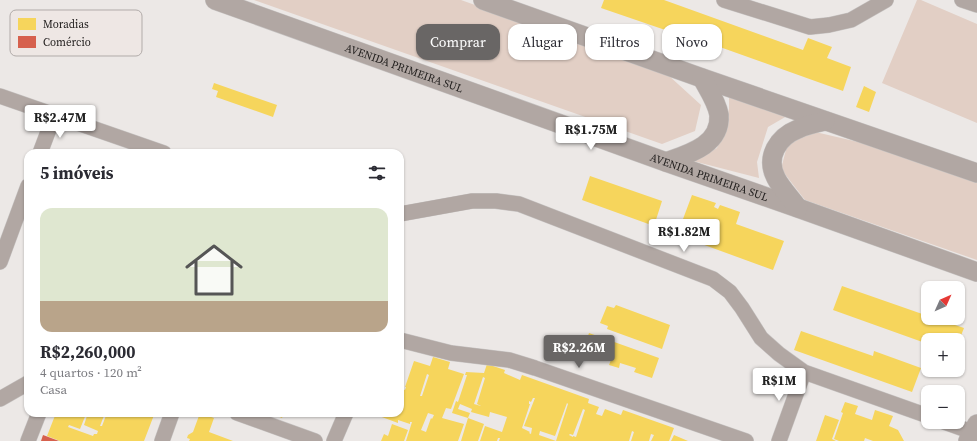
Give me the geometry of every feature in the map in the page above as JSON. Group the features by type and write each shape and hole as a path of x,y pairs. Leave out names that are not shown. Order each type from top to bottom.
{"street":[{"name":"AVENIDA PRIMEIRA SUL","path":"215,0 977,272"},
{"path":"483,0 702,78 977,173"},
{"path":"724,0 810,27 829,25 851,20 886,0"},
{"path":"962,0 977,5"},
{"path":"666,162 694,152 710,140 718,130 719,114 713,98 702,78"},
{"path":"0,96 152,149"},
{"path":"42,149 54,116"},
{"path":"798,208 775,178 771,163 773,150 785,136 798,129 825,121"},
{"path":"0,262 24,197"},
{"path":"404,213 472,201 496,201 519,204 713,279 730,292 761,338 779,354 804,372 921,414"},
{"path":"404,341 451,353 509,360 746,441"},
{"path":"779,441 804,372"},
{"path":"0,399 24,384"},
{"path":"28,441 37,417"},
{"path":"162,441 171,417"},
{"path":"246,417 293,437 315,441"},
{"path":"334,441 344,417"}],"shaded area":[{"path":"254,0 461,0 528,24 508,24 508,60 577,60 577,42 585,45 585,60 628,60 667,74 701,105 695,131 662,144 424,60 500,60 500,24 416,24 416,57"},
{"path":"917,0 921,0 977,24 977,123 882,83"},
{"path":"729,92 787,116 768,127 757,162 759,178 693,161 717,148 729,109"},
{"path":"811,131 867,144 977,183 977,260 805,200 781,169 788,142"}],"building: Moradias":[{"path":"604,0 664,0 803,50 808,38 832,47 827,58 851,67 843,91 722,48 722,24 662,24 662,29 654,26 654,24 648,24 601,8"},
{"path":"214,83 277,105 273,117 216,97 218,91 212,89"},
{"path":"864,86 876,92 869,112 856,107"},
{"path":"590,176 662,201 654,226 582,200"},
{"path":"692,195 716,203 714,207 718,209 720,205 740,212 736,224 784,241 773,270 677,235"},
{"path":"842,286 921,314 921,325 955,325 964,328 962,333 921,333 921,341 833,310"},
{"path":"616,305 670,325 662,349 607,329 608,326 600,323 607,306 614,308"},
{"path":"801,331 873,356 874,351 921,368 912,392 794,350"},
{"path":"589,333 659,358 652,378 634,372 636,368 620,363 619,368 609,365 611,360 583,350"},
{"path":"433,357 450,362 448,369 464,374 451,409 446,408 442,418 464,424 458,441 406,441 412,422 410,422 410,424 398,420 398,423 382,417 404,417 404,390 414,361 430,366","holes":["427,374 429,375 422,396 420,396","428,413 434,415 432,419 431,418 426,432 421,430"]},
{"path":"487,364 505,370 504,373 520,380 522,375 589,399 588,403 599,407 596,414 602,416 605,409 621,415 623,410 674,428 669,441 651,441 654,435 651,434 649,441 631,441 634,432 632,431 629,441 556,441 499,441 500,438 498,438 497,441 480,441 485,426 502,432 507,417 490,412 489,417 471,412 472,409 460,404 458,409 470,413 468,418 452,413 456,401 458,402 467,375 465,375 466,372 484,373","holes":["483,377 485,378 477,404 481,406 474,404","533,398 535,398 524,426 532,428 531,434 522,428 530,404 529,401 531,402","567,403 568,404 556,441 539,435 540,431 555,436","583,409 585,410 576,437 569,435 573,435"]},
{"path":"845,402 858,406 855,414 872,420 875,410 893,416 889,426 898,430 904,441 873,441 865,438 864,441 839,441 834,439 843,413 841,412"},
{"path":"825,415 839,420 832,439 836,441 816,441"},
{"path":"54,417 85,417 80,429 69,425 68,427 93,436 94,434 97,434 98,431 84,425 87,417 103,417 100,426 102,426 105,417 153,417 144,441 60,441 47,436"},
{"path":"199,417 211,417 214,418 209,432 233,441 189,441 190,439 187,438 188,435 193,432"},
{"path":"468,418 484,424 478,441 461,441"},
{"path":"392,424 408,430 404,441 381,441 384,434 388,436"},
{"path":"674,435 688,441 671,441"}],"building: Comércio":[{"path":"43,435 59,441 41,441"}]}
